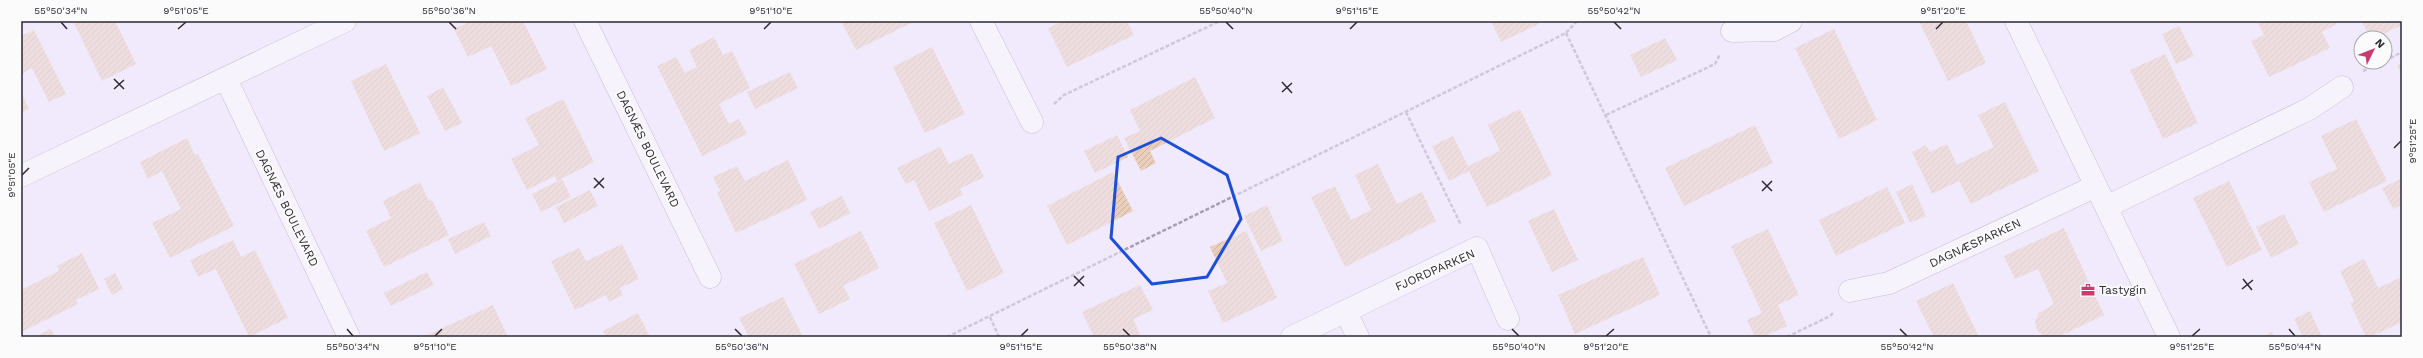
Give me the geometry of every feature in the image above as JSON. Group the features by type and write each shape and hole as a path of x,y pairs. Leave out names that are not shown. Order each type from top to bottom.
{"street":[{"path":"21,176 345,21"},
{"name":"DAGNÆS BOULEVARD","path":"585,21 710,277"},
{"path":"981,21 1032,122"},
{"path":"1732,31 1774,30 1791,21"},
{"path":"2016,21 2169,337"},
{"name":"DAGNÆS BOULEVARD","path":"226,79 349,337"},
{"path":"2106,207 2309,109 2342,87"},
{"name":"DAGNÆSPARKEN","path":"1850,291 1889,283 2096,186"},
{"name":"FJORDPARKEN","path":"1292,337 1477,248 1508,320"},
{"path":"1346,312 1358,337"}],"path":[{"path":"1032,122 1064,95 1220,21"},
{"path":"947,337 1566,33 1577,21"},
{"path":"1606,115 1715,64 1732,31"},
{"path":"1566,33 1711,337"},
{"path":"1406,112 1467,237 1477,248"},
{"path":"1787,337 1830,316 1850,291"},
{"path":"990,317 999,337"}],"highlighted area":[{"path":"1161,138 1227,175 1241,219 1207,277 1152,284 1111,238 1118,157"}],"building":[{"path":"73,21 115,21 136,64 102,81"},
{"path":"471,21 523,21 547,69 511,86 491,46 468,57 454,29"},
{"path":"841,21 915,21 856,50"},
{"path":"1063,21 1127,21 1134,35 1067,67 1048,28"},
{"path":"1491,21 1537,21 1539,24 1501,42"},
{"path":"1919,21 1966,21 1986,63 1948,81"},
{"path":"2257,21 2335,21 2337,24 2322,32 2330,48 2269,77 2251,41 2264,35"},
{"path":"2362,21 2402,21 2402,25 2392,30 2366,30"},
{"path":"2179,26 2194,56 2176,64 2162,34"},
{"path":"1834,29 1877,120 1839,139 1795,48"},
{"path":"34,30 66,94 49,102 32,68 21,74 21,36"},
{"path":"714,37 723,55 732,51 750,88 719,104 729,124 739,119 747,134 702,156 657,66 676,57 685,73 697,67 689,50"},
{"path":"1665,38 1677,60 1641,77 1630,55"},
{"path":"932,47 965,114 925,133 893,67"},
{"path":"2165,54 2198,123 2163,139 2130,70"},
{"path":"2402,63 2402,76 2397,65"},
{"path":"386,64 420,133 384,151 351,81"},
{"path":"790,72 798,88 755,109 747,92"},
{"path":"1195,77 1215,118 1150,151 1156,163 1141,171 1124,138 1140,131 1130,110"},
{"path":"443,87 462,123 445,131 427,96"},
{"path":"21,92 29,109 21,113"},
{"path":"563,99 594,162 557,181 555,176 527,190 511,159 539,145 525,118"},
{"path":"2005,102 2039,171 1971,204 1959,181 1932,194 1912,152 1926,145 1930,152 1947,144 1957,165 1994,147 1978,115"},
{"path":"1520,109 1552,175 1487,207 1469,171 1449,181 1432,146 1453,136 1468,166 1500,151 1488,125"},
{"path":"2356,119 2387,181 2324,212 2309,182 2337,169 2321,136"},
{"path":"1755,125 1773,163 1684,206 1665,168"},
{"path":"1117,135 1128,157 1095,173 1084,151"},
{"path":"187,138 195,155 198,154 234,226 170,258 152,223 181,209 162,171 148,179 140,162"},
{"path":"940,147 949,164 972,153 984,177 960,189 963,195 929,211 914,180 906,184 897,168"},
{"path":"788,160 807,200 736,233 717,193 720,191 713,177 737,166 745,181"},
{"path":"1378,164 1397,204 1422,192 1436,221 1345,267 1311,197 1335,186 1351,220 1371,210 1355,175"},
{"path":"1113,172 1133,211 1067,245 1047,206"},
{"path":"2402,178 2402,205 2393,209 2382,188"},
{"path":"562,179 571,197 541,212 532,194"},
{"path":"2229,181 2262,250 2227,267 2193,198"},
{"path":"420,182 429,201 432,200 449,235 384,267 366,231 391,218 383,201"},
{"path":"1912,184 1926,216 1910,223 1896,192"},
{"path":"1887,187 1905,223 1836,256 1819,220"},
{"path":"590,190 598,206 564,223 556,207"},
{"path":"842,196 850,213 819,229 810,212"},
{"path":"971,205 1004,273 967,291 934,223"},
{"path":"1267,205 1283,241 1261,251 1244,216"},
{"path":"1554,209 1578,260 1552,272 1528,221"},
{"path":"2284,214 2299,244 2271,258 2256,227"},
{"path":"484,222 491,236 455,254 448,239"},
{"path":"2064,228 2104,315 2058,337 2044,336 2037,330 2035,321 2039,313 2054,304 2038,269 2015,279 2004,256"},
{"path":"1768,229 1799,295 1778,305 1787,326 1763,337 1755,337 1747,320 1762,313 1731,246"},
{"path":"861,231 879,268 843,286 850,299 819,314 794,264"},
{"path":"1246,231 1277,298 1223,323 1208,291 1227,283 1210,247"},
{"path":"233,240 241,257 255,250 288,318 249,337 216,269 198,277 190,260"},
{"path":"622,244 639,279 620,288 623,295 609,302 606,295 575,310 551,261 579,248 586,261"},
{"path":"82,253 99,289 76,300 78,304 21,332 21,290 59,271 57,266"},
{"path":"1643,257 1660,295 1575,334 1558,295"},
{"path":"2364,259 2378,288 2402,277 2402,322 2370,337 2366,337 2350,303 2354,301 2340,271"},
{"path":"427,272 434,285 391,306 384,293"},
{"path":"115,273 123,289 112,295 104,279"},
{"path":"1953,283 1979,337 1934,337 1916,301"},
{"path":"1140,285 1153,310 1133,319 1141,337 1094,337 1082,312"},
{"path":"783,297 803,337 749,337 739,318"},
{"path":"493,305 508,337 423,337"},
{"path":"2310,311 2322,337 2303,337 2294,319"},
{"path":"638,313 650,337 606,337 603,331"},
{"path":"51,329 55,337 35,337"},
{"path":"2272,332 2274,337 2263,337"}],"place":[{"name":"Tastygin","path":"2088,290"}]}
